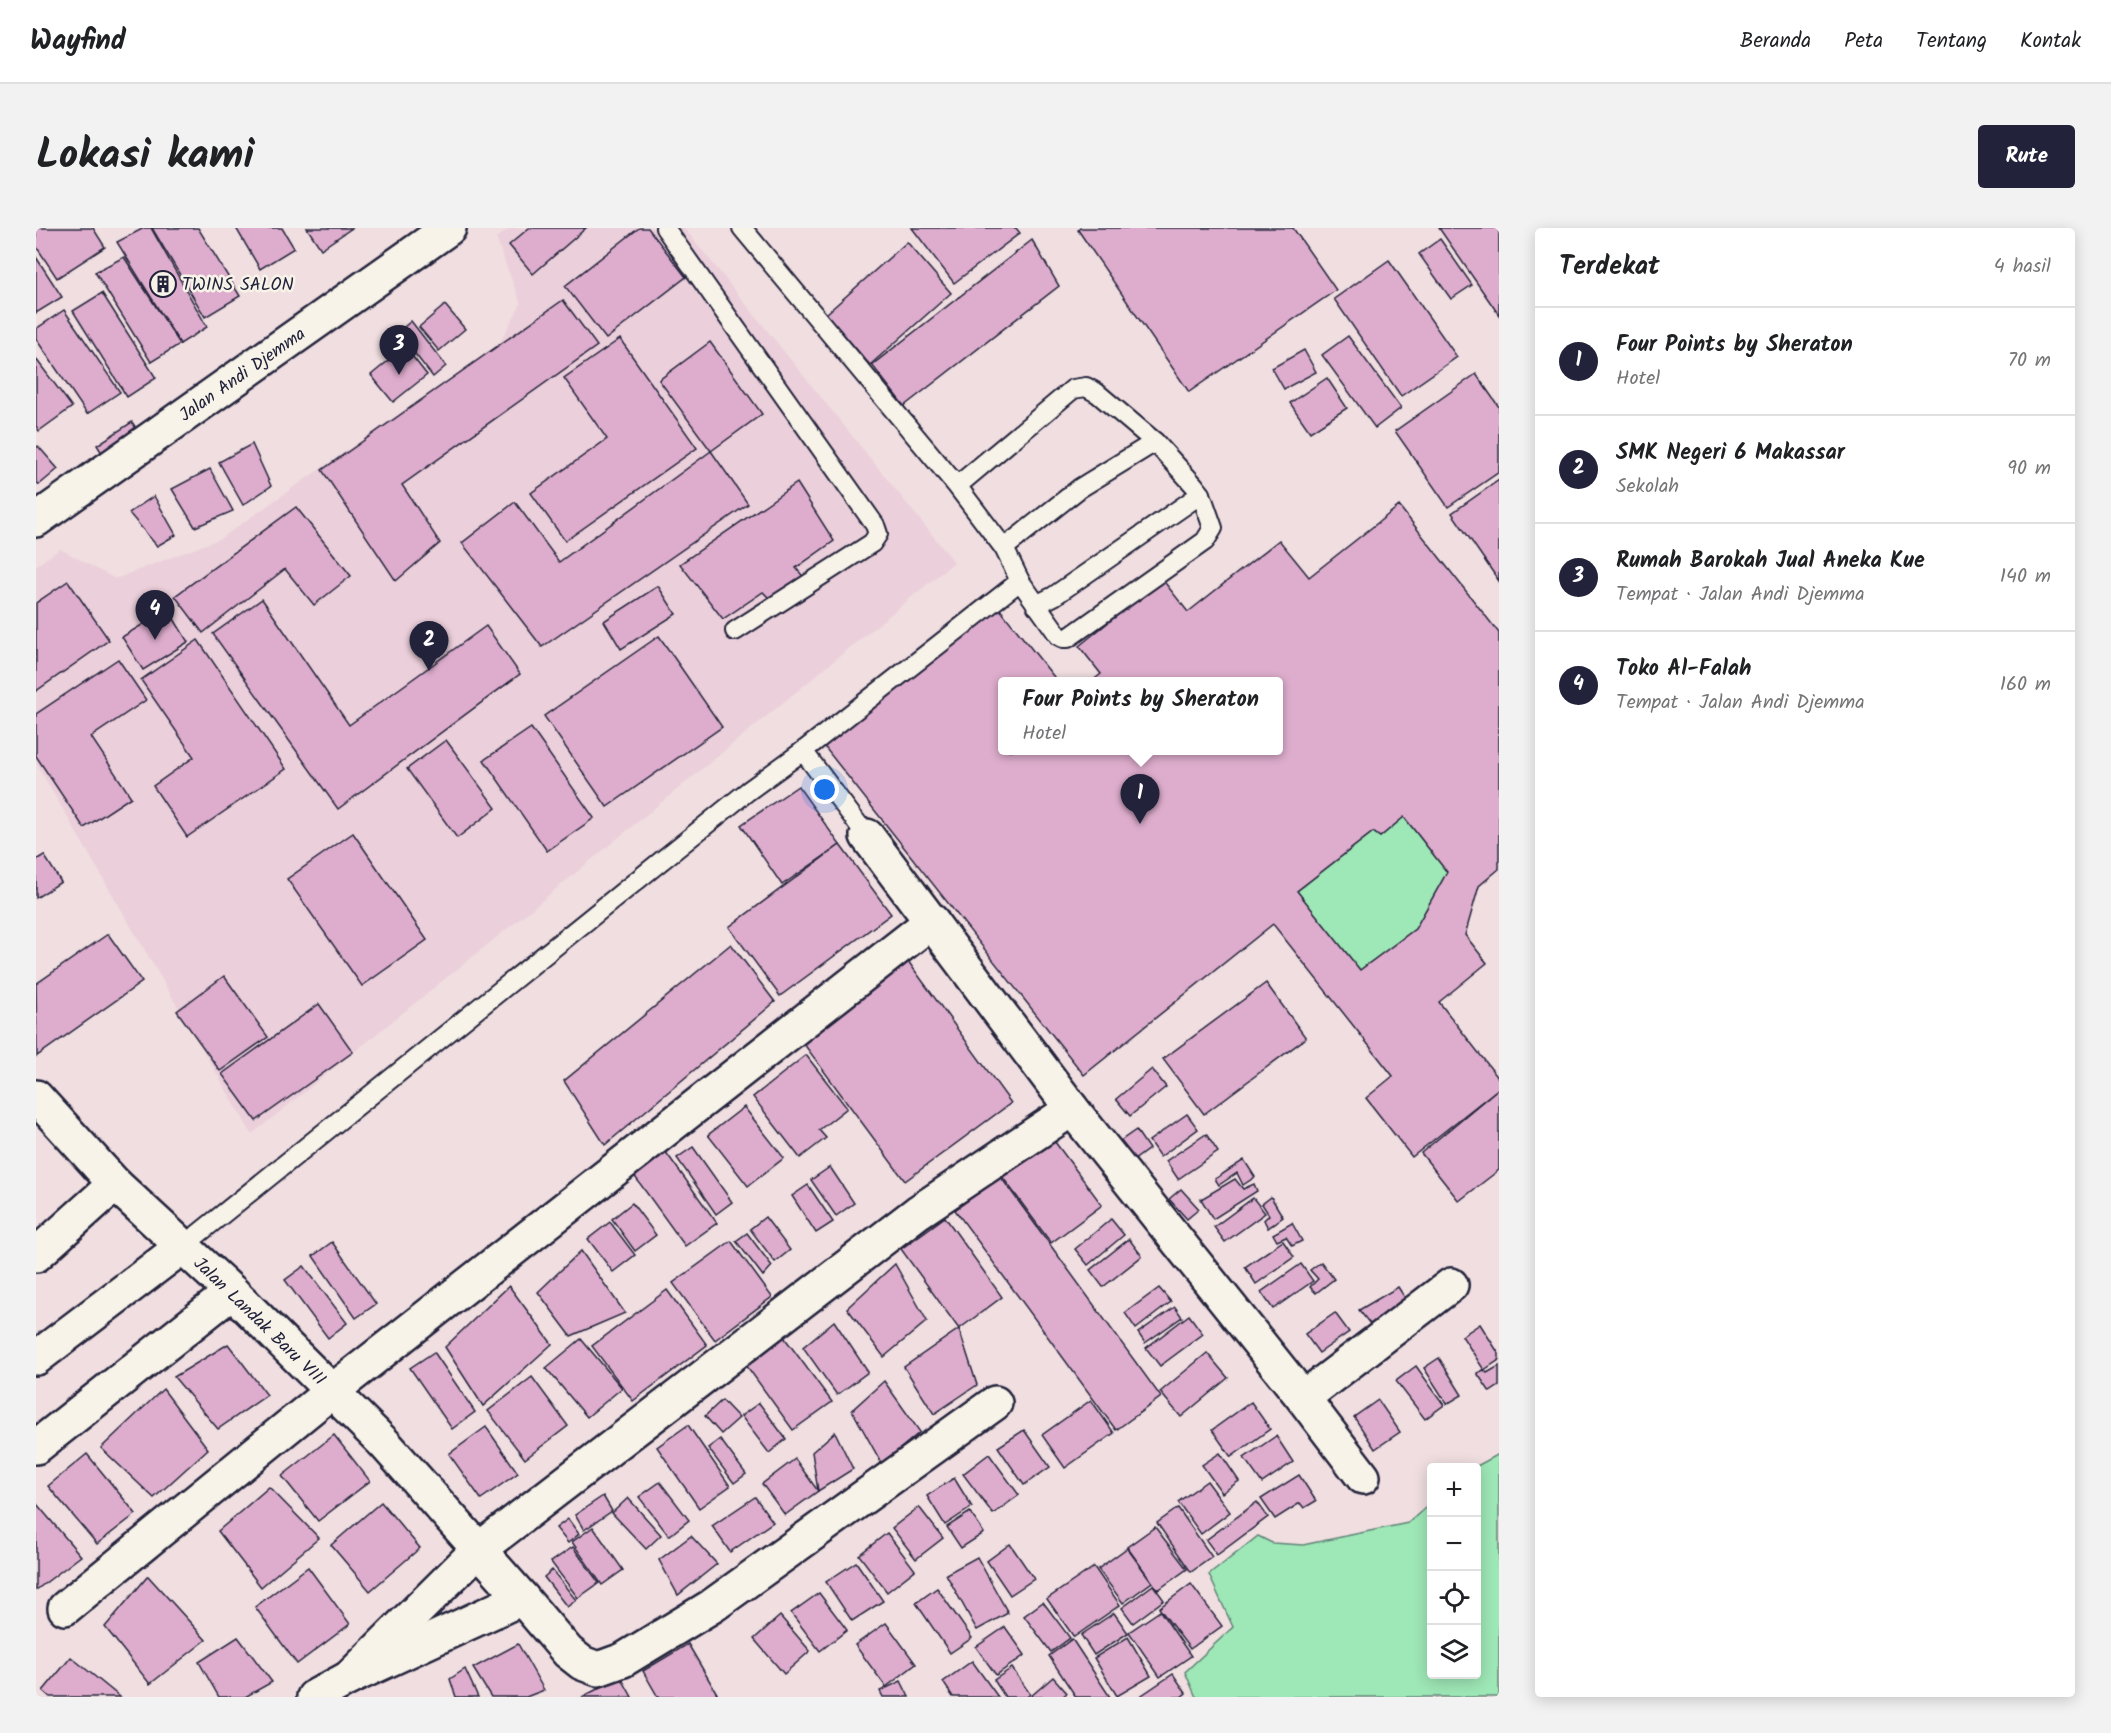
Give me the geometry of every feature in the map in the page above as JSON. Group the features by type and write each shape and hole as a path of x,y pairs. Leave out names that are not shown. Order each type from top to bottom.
{"street":[{"name":"Jalan Andi Djemma","path":"36,520 449,228"},
{"path":"867,836 1072,1109 1303,1398 1363,1478"},
{"path":"65,1608 332,1391 932,921"},
{"name":"Jalan Landak Baru VIII","path":"36,1097 115,1184 232,1292 385,1444 567,1652 582,1663 598,1669 623,1660 751,1580 995,1403"},
{"path":"349,1678 478,1550 918,1212 1072,1109"},
{"path":"36,1255 115,1184"},
{"path":"36,1358 182,1246"},
{"path":"1303,1398 1451,1285"},
{"path":"36,1447 232,1292"},
{"path":"314,1697 349,1678 522,1598"}],"lane":[{"path":"665,228 876,525 878,534 872,543 735,631"},
{"path":"742,228 957,486 1004,548 1020,581 1059,636 1068,638 1205,541 1212,528 1201,494 1155,442 1097,393 1086,387 1073,389 957,486"},
{"path":"1004,548 1080,488 1155,442"},
{"path":"1036,605 1054,596 1201,494"},
{"path":"182,1246 748,791 803,751 1020,581"},
{"path":"803,751 867,836"}],"shaded area":[{"path":"511,228 684,228 954,562 518,920 252,1134 36,763 36,566 60,549 115,579 220,539 499,344 521,304 496,238"}],"green space":[{"path":"1404,817 1447,872 1415,929 1360,970 1297,891 1373,832 1380,837"},
{"path":"1499,1454 1499,1697 1196,1697 1185,1672 1233,1627 1209,1575 1258,1536 1272,1543 1303,1545 1408,1523 1427,1506 1427,1679 1481,1679 1481,1464"}],"building":[{"path":"36,228 93,228 105,247 57,278 36,246"},
{"name":"TWINS SALON","path":"144,228 151,228 207,327 180,344 117,242"},
{"path":"152,228 198,228 240,296 205,317"},
{"path":"236,228 282,228 294,248 260,269"},
{"path":"307,228 352,228 321,249"},
{"path":"529,228 586,228 533,274 509,245"},
{"path":"639,228 648,228 686,277 606,339 565,286"},
{"path":"912,228 1016,228 1020,233 954,283"},
{"path":"1080,228 1293,228 1336,290 1189,392 1078,230"},
{"path":"1439,228 1499,228 1499,315"},
{"path":"1440,239 1472,285 1451,299 1419,254"},
{"path":"1032,240 1059,286 904,406 872,365"},
{"path":"907,242 951,293 870,365 826,314"},
{"path":"36,257 62,297 36,313"},
{"path":"124,257 180,344 151,362 95,272"},
{"path":"1389,260 1457,357 1401,396 1334,299"},
{"path":"102,293 156,378 127,397 73,311"},
{"path":"563,300 597,346 402,485 440,543 396,581 322,470"},
{"path":"445,305 465,329 439,351 419,327"},
{"path":"64,310 120,392 87,414 36,339 36,329"},
{"path":"411,321 446,366 433,377 398,332"},
{"path":"1348,336 1401,408 1375,428 1322,355"},
{"path":"620,339 697,448 565,541 531,493 607,439 564,378"},
{"path":"710,342 762,414 711,451 659,380"},
{"path":"405,347 427,375 393,402 371,375"},
{"path":"1304,350 1316,372 1284,389 1272,368"},
{"path":"36,359 72,407 39,431 36,426"},
{"path":"1476,374 1499,407 1499,472 1448,507 1395,431"},
{"path":"1327,378 1347,408 1310,432 1290,403"},
{"path":"132,422 144,440 108,463 97,445"},
{"path":"252,444 271,486 243,505 219,462"},
{"path":"38,446 58,469 39,485 36,481 36,448"},
{"path":"711,451 748,504 542,647 462,543 515,502 559,562"},
{"path":"210,469 233,511 195,527 172,489"},
{"path":"1499,480 1499,581 1452,513"},
{"path":"797,483 834,541 796,568 806,580 774,603 763,592 723,619 680,564"},
{"path":"154,496 176,535 157,546 129,513"},
{"path":"1399,506 1499,633 1499,869 1479,886 1465,935 1487,963 1439,1002 1499,1079 1499,1088 1412,1157 1366,1098 1393,1076 1273,924 1084,1075 823,745 999,608 1054,677 998,677 998,755 1283,755 1283,677 1097,677 1101,674 1079,646 1162,579 1188,612 1279,540 1309,577","holes":["1404,817 1447,872 1415,929 1360,970 1297,891 1373,832 1380,837"]},
{"path":"296,507 351,576 314,605 285,569 203,633 175,596"},
{"path":"68,581 109,640 36,691 36,603"},
{"path":"658,586 676,614 621,649 604,621"},
{"path":"262,599 349,725 486,626 520,674 338,809 213,634"},
{"path":"168,609 188,642 143,670 122,637"},
{"path":"659,636 722,727 607,807 544,716"},
{"path":"198,640 286,769 187,837 153,786 194,757 141,680"},
{"path":"118,659 146,700 91,737 131,797 84,828 36,756 36,714"},
{"path":"531,728 594,818 547,851 484,760"},
{"path":"446,740 496,808 457,838 407,769"},
{"path":"798,786 840,845 782,885 741,825"},
{"path":"353,833 427,940 362,986 287,879"},
{"path":"840,845 891,914 780,996 729,927"},
{"path":"44,855 61,882 36,898 36,860"},
{"path":"108,934 142,982 37,1056 36,984"},
{"path":"731,944 775,1002 605,1145 564,1081"},
{"path":"905,957 1011,1103 905,1181 798,1036"},
{"path":"224,976 268,1037 220,1071 177,1011"},
{"path":"1266,983 1306,1038 1204,1114 1163,1059"},
{"path":"319,1004 353,1052 256,1121 222,1074"},
{"path":"806,1055 847,1108 819,1130 826,1138 800,1158 753,1097"},
{"path":"1152,1069 1166,1087 1130,1116 1116,1099"},
{"path":"1499,1088 1499,1170 1459,1201 1421,1153"},
{"path":"744,1107 784,1158 748,1186 708,1135"},
{"path":"1187,1114 1198,1129 1160,1157 1149,1141"},
{"path":"1136,1130 1149,1149 1130,1163 1116,1144"},
{"path":"1206,1134 1218,1152 1178,1179 1166,1161"},
{"path":"1052,1138 1102,1205 1051,1243 1001,1175"},
{"path":"693,1147 732,1202 716,1214 677,1158"},
{"path":"665,1151 717,1223 685,1246 633,1174"},
{"path":"1244,1160 1255,1177 1243,1185 1237,1173 1219,1185 1215,1179"},
{"path":"830,1167 854,1203 836,1216 811,1180"},
{"path":"1000,1176 1161,1397 1116,1430 955,1210"},
{"path":"1235,1179 1243,1189 1254,1184 1257,1191 1213,1219 1201,1199"},
{"path":"808,1185 833,1222 816,1233 792,1196"},
{"path":"1181,1189 1199,1209 1187,1219 1169,1199"},
{"path":"1271,1197 1283,1217 1268,1228 1264,1220 1269,1215 1262,1204"},
{"path":"1253,1198 1265,1213 1225,1242 1214,1227"},
{"path":"632,1203 656,1235 635,1251 612,1219"},
{"path":"765,1217 790,1250 775,1262 750,1229"},
{"path":"945,1217 1002,1297 959,1329 901,1249"},
{"path":"1111,1219 1124,1235 1088,1265 1075,1249"},
{"path":"610,1222 635,1255 613,1272 588,1239"},
{"path":"1292,1223 1302,1241 1292,1246 1286,1237 1277,1241 1273,1234"},
{"path":"747,1233 772,1266 763,1276 736,1241"},
{"path":"1129,1239 1142,1256 1103,1287 1090,1270"},
{"path":"731,1241 772,1297 715,1340 673,1283"},
{"path":"1283,1241 1294,1257 1256,1284 1245,1267"},
{"path":"332,1242 376,1304 356,1318 313,1256"},
{"path":"581,1251 625,1313 571,1336 538,1292"},
{"path":"1321,1262 1334,1279 1316,1293 1310,1287 1318,1279 1310,1270"},
{"path":"895,1264 927,1321 884,1357 847,1308"},
{"path":"1301,1264 1313,1281 1273,1309 1261,1292"},
{"path":"304,1266 347,1323 328,1338 285,1280"},
{"path":"509,1286 552,1344 483,1406 445,1347"},
{"path":"1398,1287 1409,1304 1377,1333 1359,1310"},
{"path":"1159,1288 1171,1302 1136,1329 1125,1313"},
{"path":"667,1290 707,1345 633,1401 592,1346"},
{"path":"1175,1307 1182,1317 1145,1343 1138,1333"},
{"path":"1335,1313 1349,1332 1319,1353 1305,1334"},
{"path":"1189,1315 1203,1334 1160,1366 1146,1348"},
{"path":"834,1321 868,1372 837,1395 803,1347"},
{"path":"1480,1324 1499,1354 1499,1360 1484,1370 1462,1336"},
{"path":"959,1329 977,1385 934,1414 904,1367"},
{"path":"784,1337 832,1402 793,1430 746,1365"},
{"path":"581,1339 622,1388 587,1417 546,1368"},
{"path":"228,1344 267,1395 218,1429 174,1377"},
{"path":"434,1352 475,1412 452,1429 410,1368"},
{"path":"1207,1353 1228,1378 1181,1417 1160,1392"},
{"path":"1439,1358 1462,1395 1447,1404 1424,1368"},
{"path":"1416,1366 1444,1405 1425,1419 1396,1381"},
{"path":"1499,1366 1499,1386 1490,1392 1477,1373 1484,1370 1487,1373"},
{"path":"532,1377 568,1426 525,1459 488,1411"},
{"path":"884,1381 920,1432 882,1464 852,1410"},
{"path":"163,1389 208,1449 154,1498 101,1448"},
{"path":"722,1400 739,1418 721,1434 705,1416"},
{"path":"1091,1400 1114,1433 1065,1468 1042,1435"},
{"path":"1378,1400 1400,1432 1375,1449 1354,1417"},
{"path":"1251,1402 1270,1429 1231,1457 1212,1430"},
{"path":"759,1403 786,1439 769,1453 741,1416"},
{"path":"688,1425 730,1486 699,1508 657,1447"},
{"path":"486,1427 518,1473 481,1499 449,1454"},
{"path":"1024,1430 1050,1467 1024,1485 998,1447"},
{"path":"835,1432 853,1469 818,1491 812,1452"},
{"path":"334,1435 370,1481 318,1521 282,1476"},
{"path":"1276,1436 1293,1462 1262,1483 1244,1458"},
{"path":"720,1439 746,1474 734,1483 708,1448"},
{"path":"1220,1453 1239,1481 1222,1493 1202,1465"},
{"path":"87,1454 136,1514 97,1544 48,1486"},
{"path":"989,1454 1019,1495 993,1514 963,1474"},
{"path":"795,1459 818,1491 785,1515 762,1484"},
{"path":"1299,1475 1316,1501 1304,1508 1300,1503 1275,1519 1261,1499"},
{"path":"954,1478 972,1507 945,1525 927,1496"},
{"path":"1207,1481 1230,1512 1201,1534 1178,1502"},
{"path":"660,1482 689,1520 669,1536 639,1497"},
{"path":"269,1487 319,1538 261,1587 218,1531"},
{"path":"603,1496 612,1511 584,1530 575,1515"},
{"path":"755,1497 773,1522 730,1552 712,1526"},
{"path":"628,1498 661,1535 646,1549 612,1513"},
{"path":"381,1502 420,1548 370,1591 331,1545"},
{"path":"1257,1502 1268,1517 1217,1555 1206,1540"},
{"path":"36,1503 81,1556 36,1590"},
{"path":"919,1507 943,1538 916,1559 892,1528"},
{"path":"1178,1508 1212,1557 1191,1572 1157,1523"},
{"path":"970,1512 984,1533 961,1548 947,1527"},
{"path":"568,1519 579,1534 568,1543 556,1528"},
{"path":"593,1527 623,1570 602,1585 572,1542"},
{"path":"1155,1527 1187,1569 1158,1590 1127,1547"},
{"path":"887,1533 915,1570 887,1592 859,1555"},
{"path":"691,1536 717,1564 678,1595 659,1560"},
{"path":"1010,1544 1034,1579 1010,1595 987,1561"},
{"path":"573,1547 599,1583 578,1598 551,1562"},
{"path":"1127,1548 1152,1582 1123,1603 1098,1569"},
{"path":"977,1557 1008,1613 977,1630 946,1574"},
{"path":"856,1562 883,1601 852,1621 826,1582"},
{"path":"308,1567 350,1624 297,1664 255,1607"},
{"path":"1094,1567 1120,1605 1074,1637 1047,1599"},
{"path":"552,1570 576,1600 567,1607 544,1577"},
{"path":"148,1576 206,1640 150,1684 105,1627"},
{"path":"1191,1584 1222,1626 1190,1649 1159,1608"},
{"path":"1153,1585 1164,1600 1133,1623 1122,1608"},
{"path":"937,1588 972,1638 950,1653 916,1603"},
{"path":"819,1593 847,1630 820,1651 791,1613"},
{"path":"1043,1602 1070,1638 1051,1652 1024,1616"},
{"path":"1160,1611 1191,1656 1160,1677 1129,1632"},
{"path":"1114,1613 1128,1633 1094,1655 1081,1635"},
{"path":"780,1616 810,1651 784,1674 754,1639"},
{"path":"886,1623 916,1664 886,1687 855,1645"},
{"path":"1005,1627 1025,1655 996,1675 976,1647"},
{"path":"238,1637 272,1682 245,1697 219,1697 199,1662"},
{"path":"1128,1637 1151,1676 1117,1696 1094,1658"},
{"path":"1072,1639 1110,1697 1076,1697 1049,1656"},
{"path":"518,1644 544,1690 526,1697 491,1697 473,1668"},
{"path":"688,1644 719,1697 658,1697 643,1671"},
{"path":"71,1657 120,1697 50,1697 43,1691"},
{"path":"972,1661 998,1697 953,1697 943,1682"},
{"path":"1012,1668 1030,1694 1027,1697 1005,1697 994,1680"},
{"path":"465,1669 478,1697 456,1697 450,1679"},
{"path":"1173,1674 1186,1693 1181,1697 1139,1697"},
{"path":"621,1677 632,1697 582,1697"},
{"path":"1053,1677 1067,1693 1062,1697 1030,1697"},
{"path":"901,1681 909,1697 883,1697 880,1691"}],"place":[{"name":"TWINS SALON","path":"163,284"},
{"name":"Rumah Barokah Jual Aneka Kue","path":"399,375"},
{"name":"Toko Al-Falah","path":"155,640"},
{"name":"SMK Negeri 6 Makassar","path":"429,671"},
{"name":"Four Points by Sheraton","path":"1140,824"}]}
